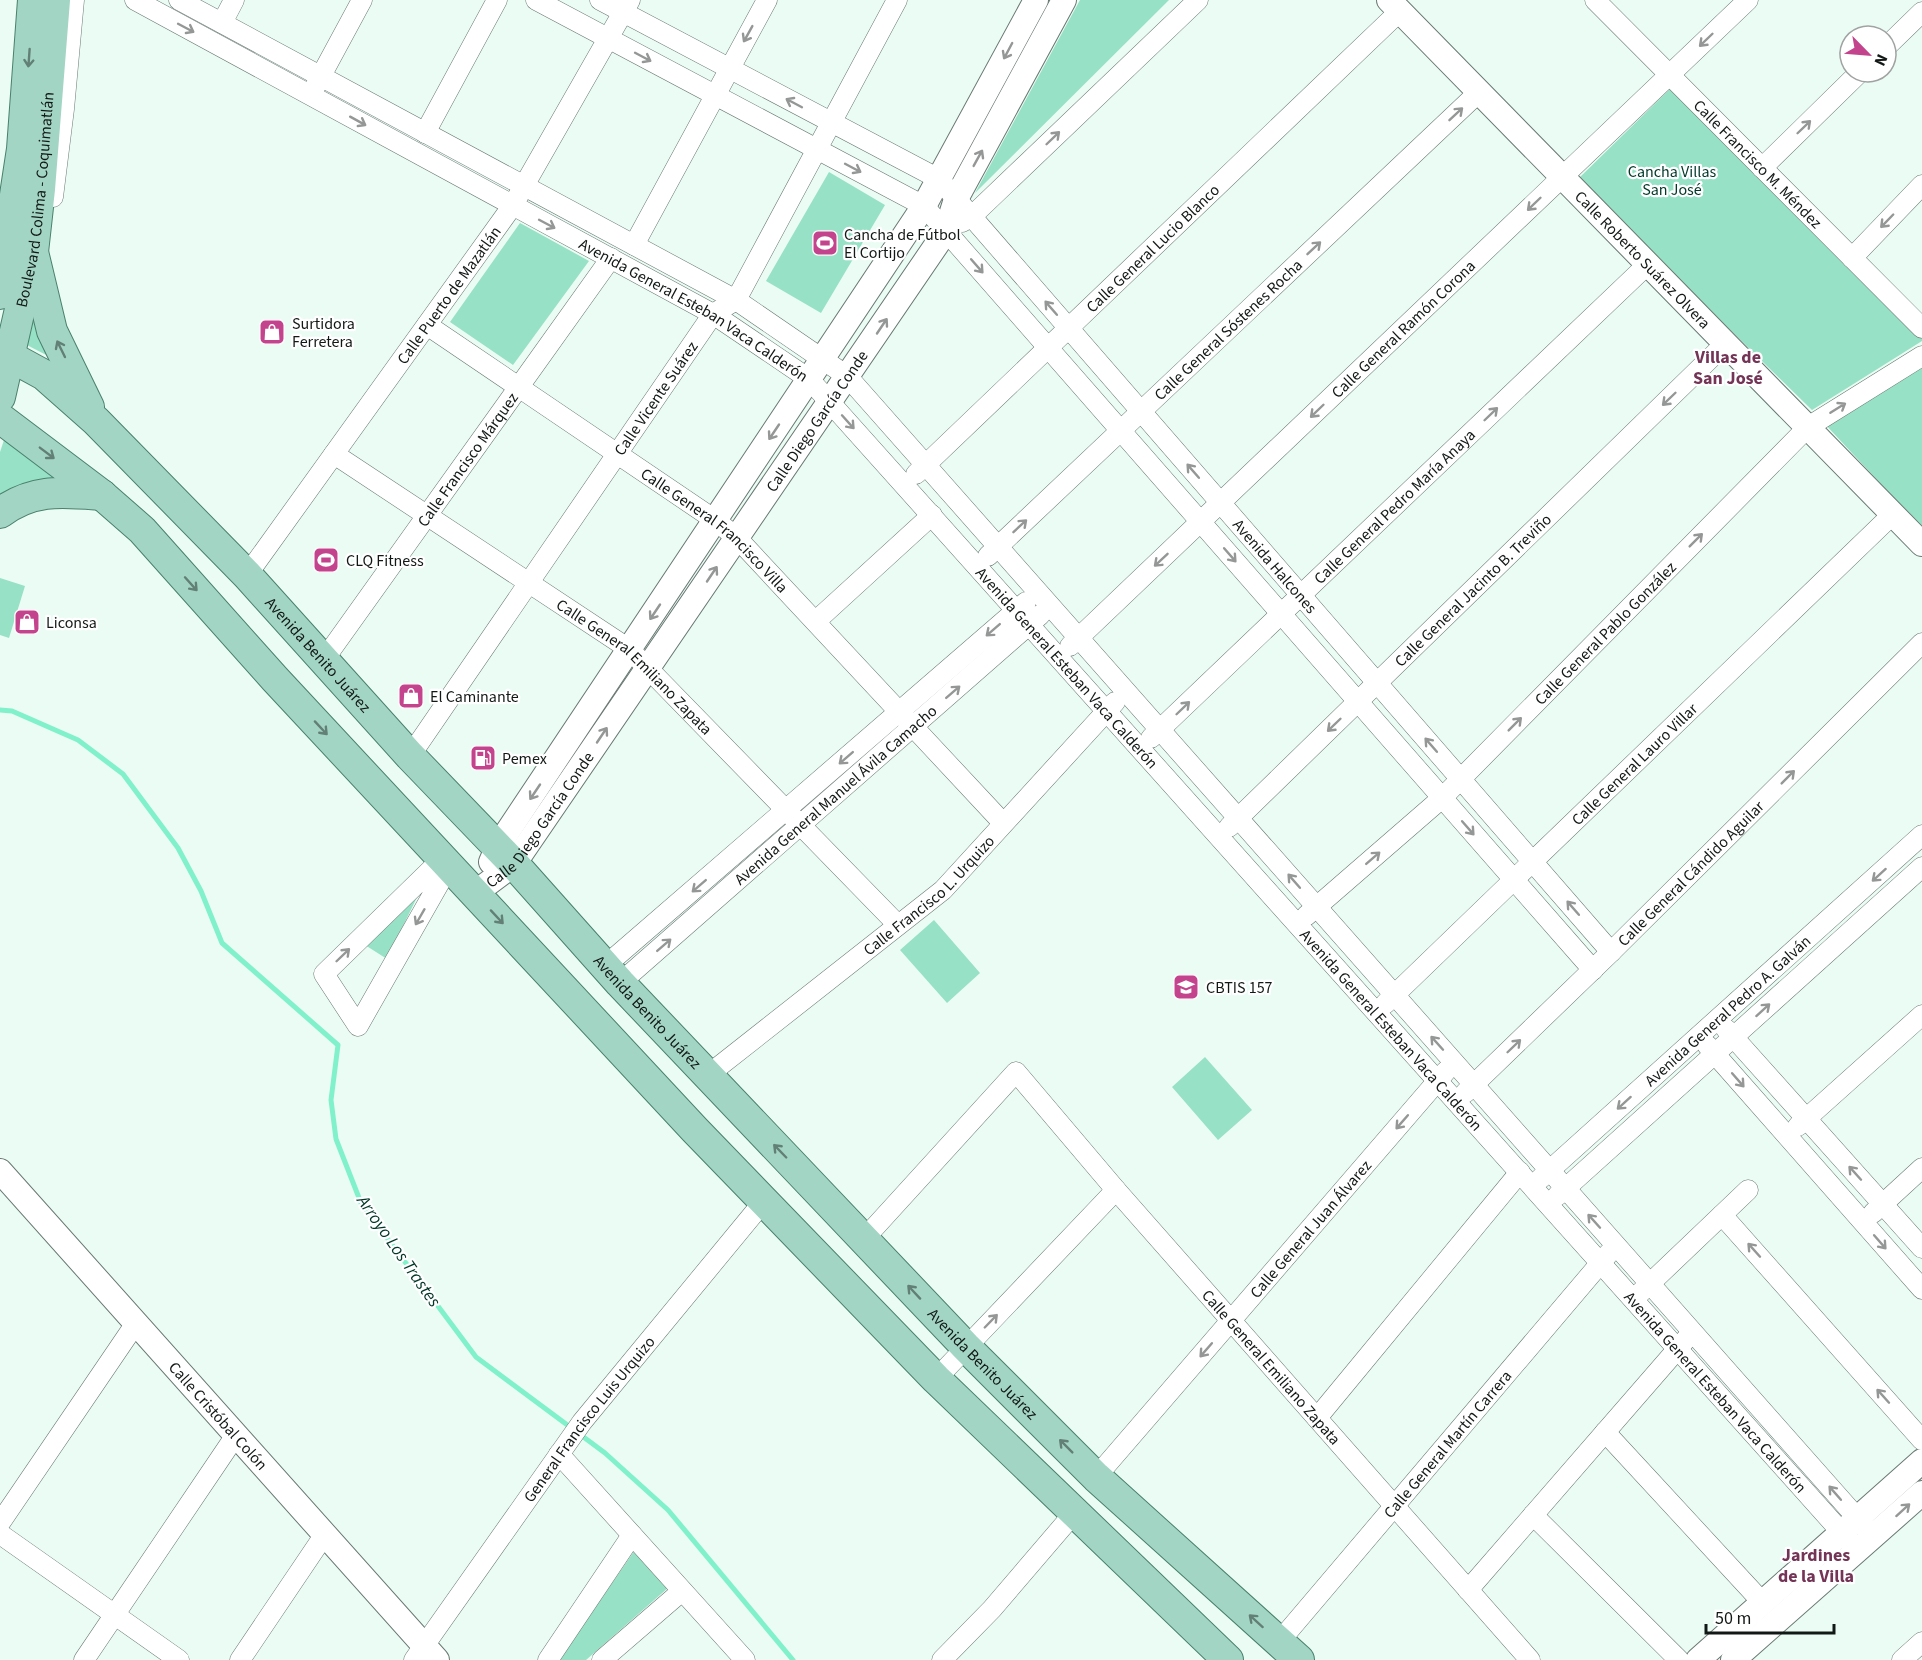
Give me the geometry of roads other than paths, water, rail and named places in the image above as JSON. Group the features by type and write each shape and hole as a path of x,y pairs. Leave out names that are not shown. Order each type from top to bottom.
{"main road":[{"name":"Boulevard Colima - Coquimatlán","path":"1,285 22,149 33,0"},
{"name":"Boulevard Colima - Coquimatlán","path":"0,397 5,353 33,252 40,189 69,1"},
{"path":"33,252 52,331 96,421"},
{"name":"Avenida Benito Juárez","path":"5,353 44,375 96,421 247,575 323,661 506,855 612,975 966,1347 1096,1477 1289,1651"},
{"path":"0,418 102,495 142,530 275,679 601,1027 657,1090 936,1379 1228,1660"},
{"path":"0,513 10,505 36,495 63,492 102,495"}],"street":[{"name":"Avenida General Esteban Vaca Calderón","path":"135,0 816,369 847,376 1692,1332 1858,1534"},
{"name":"Avenida General Esteban Vaca Calderón","path":"179,0 736,300 816,369 830,401 1297,924 1678,1348 1858,1534"},
{"path":"222,24 234,0"},
{"path":"310,95 362,0"},
{"path":"425,133 497,0"},
{"path":"536,0 924,206"},
{"path":"600,0 626,6 729,68 939,179"},
{"path":"634,245 767,0"},
{"path":"736,300 897,0"},
{"name":"Calle Diego García Conde","path":"506,855 629,649 924,206 1036,0"},
{"name":"Calle Diego García Conde","path":"475,893 648,668 963,208 1064,0"},
{"path":"963,208 1198,0"},
{"name":"Calle Francisco M. Méndez","path":"1595,0 1922,328"},
{"name":"Calle General Ramón Corona","path":"1059,657 1748,0"},
{"name":"Calle Puerto de Mazatlán","path":"247,575 525,187 626,6"},
{"name":"Calle Roberto Suárez Olvera","path":"1395,6 1922,544"},
{"name":"Calle General Lucio Blanco","path":"905,485 1069,328 1395,6"},
{"path":"1898,35 1922,12"},
{"path":"1762,168 1848,84"},
{"name":"Calle General Sóstenes Rocha","path":"978,566 1479,92"},
{"path":"453,173 464,154"},
{"name":"Avenida Halcones","path":"939,179 1611,952"},
{"path":"1852,258 1922,185"},
{"name":"Avenida Halcones","path":"924,206 1593,970"},
{"name":"Calle Francisco Márquez","path":"323,661 611,258"},
{"name":"Calle General Pedro María Anaya","path":"1141,748 1648,264"},
{"name":"Calle Vicente Suárez","path":"411,756 713,314 736,300"},
{"name":"Calle General Francisco Villa","path":"427,325 715,520 737,538 1004,823"},
{"name":"Calle General Jacinto B. Treviño","path":"1219,836 1726,343"},
{"name":"Calle General Pablo González","path":"1297,924 1442,798 1808,427 1922,356"},
{"name":"Calle General Emiliano Zapata","path":"334,454 629,649 897,924"},
{"name":"Calle General Lauro Villar","path":"1377,1012 1893,514"},
{"path":"816,621 932,515"},
{"name":"Avenida General Manuel Ávila Camacho","path":"612,975 787,809 900,712 1044,599"},
{"name":"Avenida General Manuel Ávila Camacho","path":"612,975 802,824 913,726 1023,617"},
{"name":"Calle General Cándido Aguilar","path":"1456,1101 1593,970 1922,643"},
{"name":"Calle Francisco L. Urquizo","path":"708,1075 943,890 1106,710 1126,691"},
{"name":"Avenida General Pedro A. Galván","path":"1317,1418 1526,1179 1550,1171 1922,835"},
{"path":"446,862 358,1026 324,974 446,862"},
{"name":"Avenida General Pedro A. Galván","path":"1548,1204 1922,867"},
{"path":"1787,1136 1922,1015"},
{"path":"1718,1019 1922,1248"},
{"path":"1699,1036 1922,1289"},
{"name":"Calle General Juan Álvarez","path":"1096,1477 1454,1062"},
{"name":"Calle General Emiliano Zapata","path":"864,1239 1016,1072 1116,1190 1530,1660"},
{"path":"1863,1222 1922,1168"},
{"name":"Calle Cristóbal Colón","path":"0,1171 325,1534 425,1655"},
{"path":"936,1379 1116,1190"},
{"path":"1634,1299 1748,1190"},
{"name":"General Francisco Luis Urquizo","path":"425,1655 582,1422 764,1201"},
{"path":"1722,1215 1922,1440"},
{"name":"Calle General Martín Carrera","path":"1289,1651 1395,1507 1616,1246"},
{"path":"0,1523 136,1323"},
{"path":"1468,1590 1692,1332"},
{"path":"1605,1432 1763,1603"},
{"path":"84,1660 236,1435"},
{"path":"562,1450 632,1535 745,1660"},
{"path":"1733,1660 1858,1534 1922,1461"},
{"path":"1698,1660 1763,1603 1858,1534 1922,1493"},
{"path":"942,1660 992,1609 1075,1512"},
{"path":"1533,1515 1680,1660"},
{"path":"0,1534 179,1660"},
{"path":"240,1660 325,1534"},
{"path":"548,1660 632,1535"},
{"path":"602,1660 682,1591"},
{"path":"1902,1660 1922,1642"}],"waterway":[{"name":"Arroyo Los Trastes","path":"0,710 12,711 78,740 123,774 178,848 201,891 222,943 338,1045 331,1100 336,1139 361,1203 476,1357 605,1453 668,1510 793,1660"}],"place":[{"name":"Cancha de Fútbol El Cortijo","path":"825,243"},
{"name":"Surtidora Ferretera","path":"272,332"},
{"name":"CLQ Fitness","path":"326,560"},
{"name":"Liconsa","path":"27,622"},
{"name":"El Caminante","path":"411,696"},
{"name":"Pemex","path":"483,758"},
{"name":"CBTIS 157","path":"1186,987"}],"district":[{"name":"Villas de San José","path":"1728,367"},
{"name":"Jardines de la Villa","path":"1816,1565"}],"park label":[{"name":"Cancha Villas San José","path":"1672,180"}]}
